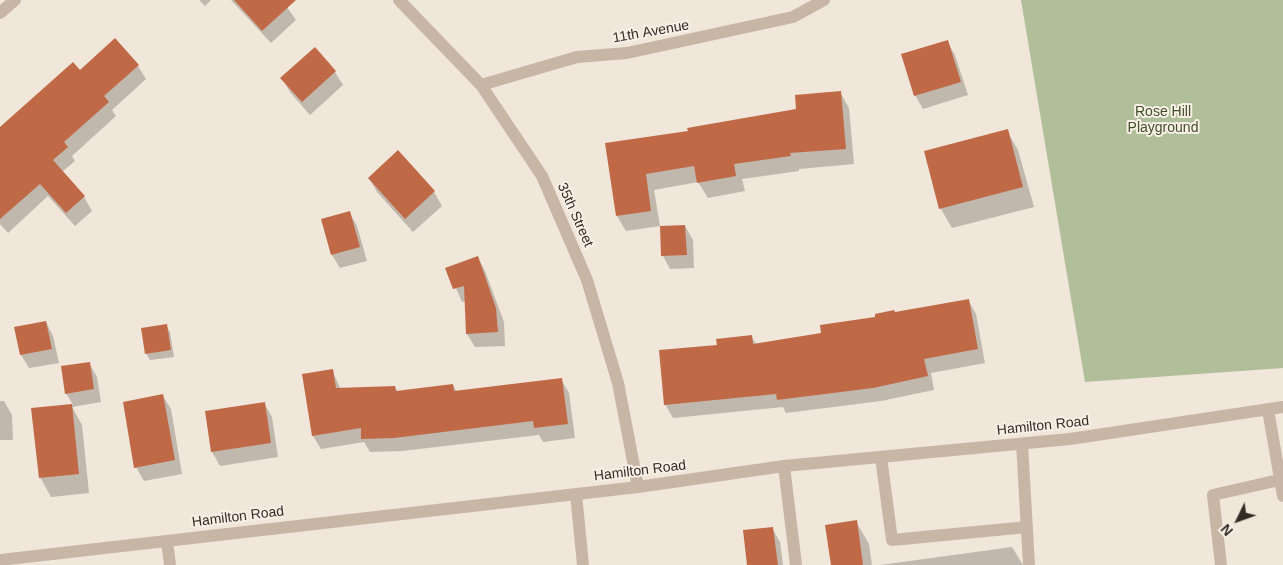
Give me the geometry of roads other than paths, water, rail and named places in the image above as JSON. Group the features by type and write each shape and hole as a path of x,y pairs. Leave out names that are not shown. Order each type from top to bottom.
{"street":[{"path":"0,13 15,0"},
{"name":"35th Street","path":"398,0 481,85 542,176 587,280 618,383 638,486"},
{"name":"11th Avenue","path":"481,85 577,56 627,53 792,17 824,0"},
{"name":"Hamilton Road","path":"0,560 576,494 784,466 1070,439 1283,407"},
{"path":"1268,410 1282,479 1283,496"},
{"path":"1022,444 1029,565"},
{"path":"881,457 892,540 1027,528"},
{"path":"784,466 796,565"},
{"path":"1221,565 1213,495 1282,479"},
{"path":"576,494 583,565"},
{"path":"167,541 170,565"}],"park label":[{"name":"Rose Hill Playground","path":"1163,120"}]}
